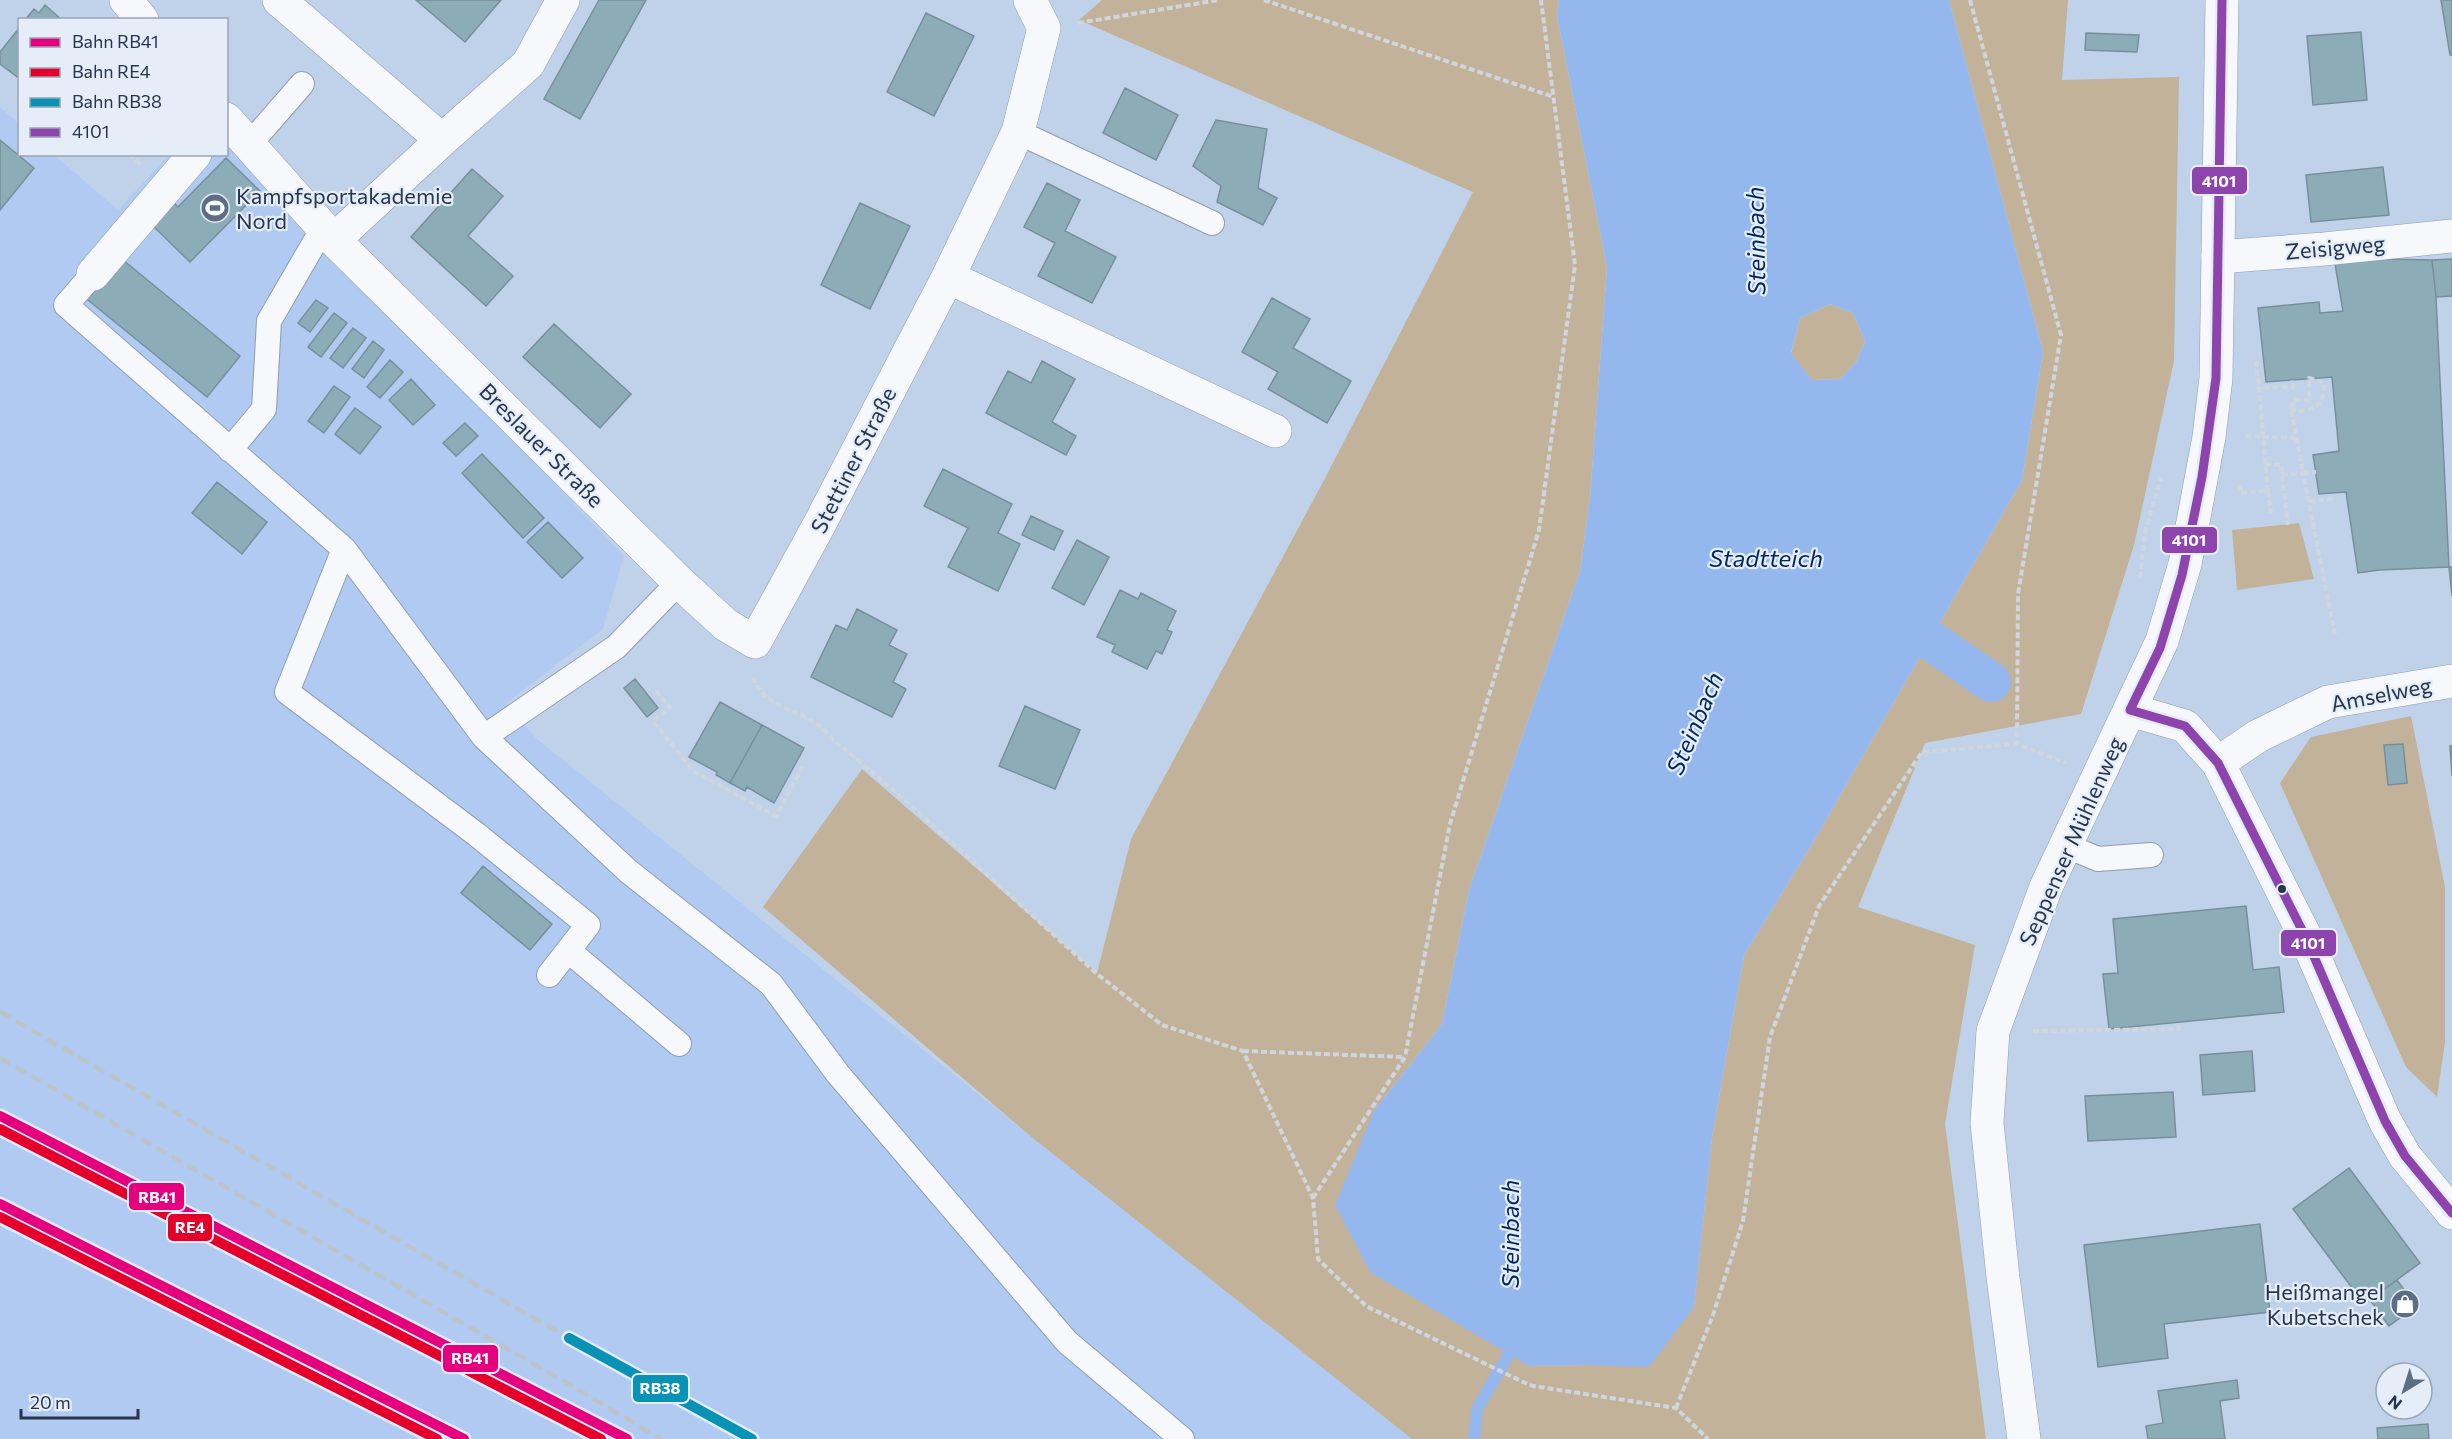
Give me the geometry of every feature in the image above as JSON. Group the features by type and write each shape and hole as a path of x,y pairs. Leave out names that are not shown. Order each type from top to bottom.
{"street":[{"path":"126,0 140,18"},
{"path":"279,0 442,140"},
{"path":"329,234 442,140 528,64 563,0"},
{"name":"Seppenser Mühlenweg","path":"2024,1439 2003,1277 1987,1123 1994,1031 2028,932 2064,845 2162,641 2185,564 2209,437 2216,378 2222,0"},
{"name":"Stettiner Straße","path":"755,642 818,527 948,277 1018,132 1037,14"},
{"name":"Breslauer Straße","path":"228,121 329,234 679,582 726,626 755,642"},
{"path":"93,274 193,156"},
{"name":"Zeisigweg","path":"2218,257 2452,236"},
{"path":"948,277 1275,430"},
{"name":"Amselweg","path":"2218,763 2258,736 2328,702 2452,681"},
{"path":"2130,710 2185,726 2218,763 2306,938 2385,1121 2405,1156 2452,1213"}],"lane":[{"path":"249,145 302,84"},
{"path":"1018,132 1212,223"},
{"path":"230,450 264,409 269,321 329,234"},
{"path":"93,274 66,305 344,549 484,737 628,871 771,984 838,1074 1067,1342 1182,1439"},
{"path":"344,549 287,692 476,834 588,925 549,975"},
{"path":"484,737 616,647 679,582"},
{"path":"2064,845 2097,859 2151,855"},
{"path":"569,951 679,1044"}],"path":[{"path":"1037,14 1219,0"},
{"path":"1263,0 1554,97"},
{"path":"1313,1198 1405,1057 1450,824 1539,530 1575,265 1541,0"},
{"path":"1970,0 2061,335 2018,594 2017,744"},
{"path":"2255,353 2271,513"},
{"path":"2291,408 2297,412 2316,408 2324,397 2324,383 2309,378 2309,400 2294,400 2291,408 2335,635"},
{"path":"2259,388 2293,387 2292,380"},
{"path":"2242,436 2295,438"},
{"path":"2265,464 2281,465 2288,525"},
{"path":"2282,475 2316,472"},
{"path":"2240,482 2240,493 2268,491"},
{"path":"2308,501 2334,499"},
{"path":"755,642 748,663 754,682 762,694 822,725 830,736 897,793 1096,973 1162,1025 1243,1052 1405,1057"},
{"path":"656,691 670,708 653,722 693,771 776,816 804,765"},
{"path":"1676,1408 1713,1315 1743,1221 1770,1037 1819,906 1922,752 2017,744 2100,773"},
{"path":"1994,1031 2178,1029 2178,1022"},
{"path":"1243,1052 1313,1198 1318,1259 1366,1306 1533,1386 1676,1408 1708,1439"}],"shaded area":[{"path":"1102,0 1559,0 1557,16 1607,267 1590,498 1580,571 1469,890 1442,1024 1374,1111 1529,1366 1585,1365 1694,1306 1712,1137 1744,955 1812,844 2022,480 2043,352 1949,0 2068,0 2062,80 2179,77 2174,361 2134,545 2081,714 1925,743 1858,907 1975,945 1945,1124 1986,1439 1412,1439 1029,1135 763,907 862,769 1097,973 1131,839 1322,484 1473,192 1079,20"},
{"path":"0,107 18,123 18,156 55,156 118,210 168,156 228,156 228,143 624,556 603,629 505,704 537,739 1029,1135 1412,1439 0,1439"},
{"path":"1830,304 1853,313 1865,341 1856,362 1840,379 1812,380 1791,354 1800,318"},
{"path":"2299,523 2314,579 2237,590 2232,530"},
{"path":"2411,716 2445,887 2445,1042 2437,1097 2406,1067 2280,783 2311,737"}],"water":[{"name":"Stadtteich","path":"1559,0 1949,0 2043,352 2022,480 1812,844 1744,955 1712,1137 1694,1307 1649,1367 1529,1366 1370,1272 1335,1205 1374,1111 1442,1024 1469,890 1580,571 1590,498 1607,267 1557,16","holes":["1830,304 1853,313 1865,341 1856,362 1840,379 1812,380 1791,353 1800,318"]}],"building":[{"path":"416,0 501,0 465,42"},
{"path":"599,0 646,0 580,119 544,99"},
{"path":"2441,0 2452,0 2452,55 2450,55"},
{"path":"45,5 60,18 27,18 34,9 39,13"},
{"path":"926,13 974,36 934,116 887,92"},
{"path":"18,30 18,78 0,64 0,52"},
{"path":"2361,32 2367,100 2313,105 2307,36"},
{"path":"2086,33 2139,35 2137,52 2085,50"},
{"path":"1125,88 1178,115 1156,160 1103,133"},
{"path":"1216,120 1267,129 1258,188 1277,198 1263,225 1217,202 1221,186 1193,166"},
{"path":"0,140 34,168 0,210"},
{"path":"226,158 260,191 190,262 151,224 173,202 178,207"},
{"path":"2383,167 2389,215 2311,222 2306,175"},
{"path":"472,169 503,196 468,236 513,276 486,306 411,237"},
{"path":"1047,183 1080,200 1065,231 1116,257 1092,303 1038,276 1055,243 1024,227"},
{"path":"860,203 910,226 870,309 821,285"},
{"path":"117,255 240,356 207,397 83,296"},
{"path":"2334,258 2432,260 2436,297 2449,567 2358,573 2346,492 2319,494 2313,455 2339,451 2332,377 2266,382 2258,308 2319,302 2320,313 2343,311"},
{"path":"2452,259 2452,296 2436,297 2432,260"},
{"path":"1272,298 1310,319 1293,348 1351,381 1327,423 1268,389 1278,372 1242,352"},
{"path":"316,300 328,308 310,332 298,323"},
{"path":"334,313 347,323 321,357 308,347"},
{"path":"554,324 631,394 600,428 523,357"},
{"path":"353,328 366,338 343,368 330,358"},
{"path":"373,341 384,350 364,378 352,369"},
{"path":"390,360 403,372 380,398 367,387"},
{"path":"1042,361 1075,379 1052,422 1076,436 1066,455 986,413 1008,371 1031,383"},
{"path":"411,379 435,405 413,425 389,400"},
{"path":"334,386 350,397 324,433 308,421"},
{"path":"355,408 381,427 360,454 335,434"},
{"path":"465,423 478,436 456,456 443,443"},
{"path":"482,454 544,518 523,538 462,473"},
{"path":"943,469 1012,504 998,533 1020,544 998,591 948,567 968,528 924,506"},
{"path":"217,482 267,522 242,554 192,513"},
{"path":"1031,516 1063,531 1054,550 1022,535"},
{"path":"548,522 583,558 562,578 527,542"},
{"path":"1077,540 1109,557 1084,605 1052,588"},
{"path":"2449,567 2452,567 2452,596"},
{"path":"1120,590 1138,599 1141,593 1176,611 1167,630 1172,632 1162,654 1156,651 1147,669 1112,652 1115,645 1097,637"},
{"path":"857,609 897,630 889,645 907,654 893,682 906,689 892,717 811,677 836,625 847,630"},
{"path":"635,679 658,708 647,717 624,688"},
{"path":"720,702 762,725 730,783 716,775 717,772 689,757"},
{"path":"1025,706 1080,730 1055,789 999,766"},
{"path":"762,725 804,748 774,803 747,787 745,791 730,783"},
{"path":"2403,744 2407,783 2388,785 2384,745"},
{"path":"2450,746 2452,746 2452,776"},
{"path":"483,866 552,924 530,950 461,893"},
{"path":"2246,906 2253,970 2279,967 2284,1012 2109,1029 2103,974 2118,973 2113,919"},
{"path":"2252,1051 2255,1091 2203,1095 2200,1055"},
{"path":"2173,1092 2176,1137 2088,1141 2085,1096"},
{"path":"2349,1168 2420,1263 2364,1304 2293,1209"},
{"path":"2260,1224 2270,1312 2164,1324 2168,1358 2098,1367 2084,1245"},
{"path":"2397,1280 2416,1306 2389,1326 2370,1300"},
{"path":"2237,1380 2239,1398 2220,1401 2225,1439 2148,1439 2146,1426 2163,1423 2158,1391"},
{"path":"2428,1424 2429,1439 2378,1439 2377,1428"}],"waterway":[{"path":"1930,640 1991,682"},
{"name":"Steinbach","path":"1474,1439 1477,1409 1517,1340"}],"railway":[{"path":"0,1012 569,1338"},
{"path":"0,1058 661,1439"},
{"path":"708,1416 748,1439"}],"rail line":[{"name":"RB41","path":"0,1116 627,1439"},
{"name":"RE4","path":"0,1129 601,1439"},
{"name":"RB41","path":"0,1204 464,1439"},
{"name":"RE4","path":"0,1217 437,1439"},
{"name":"RB38","path":"569,1338 752,1439"}],"transit line":[{"name":"4101","path":"2130,710 2160,648 2182,575 2202,477 2216,378 2222,0"},
{"name":"4101","path":"2130,710 2185,726 2218,763 2306,938 2385,1121 2405,1156 2452,1213"}],"place":[{"name":"Kampfsportakademie Nord","path":"215,208"},
{"name":"Heißmangel Kubetschek","path":"2405,1304"}]}
